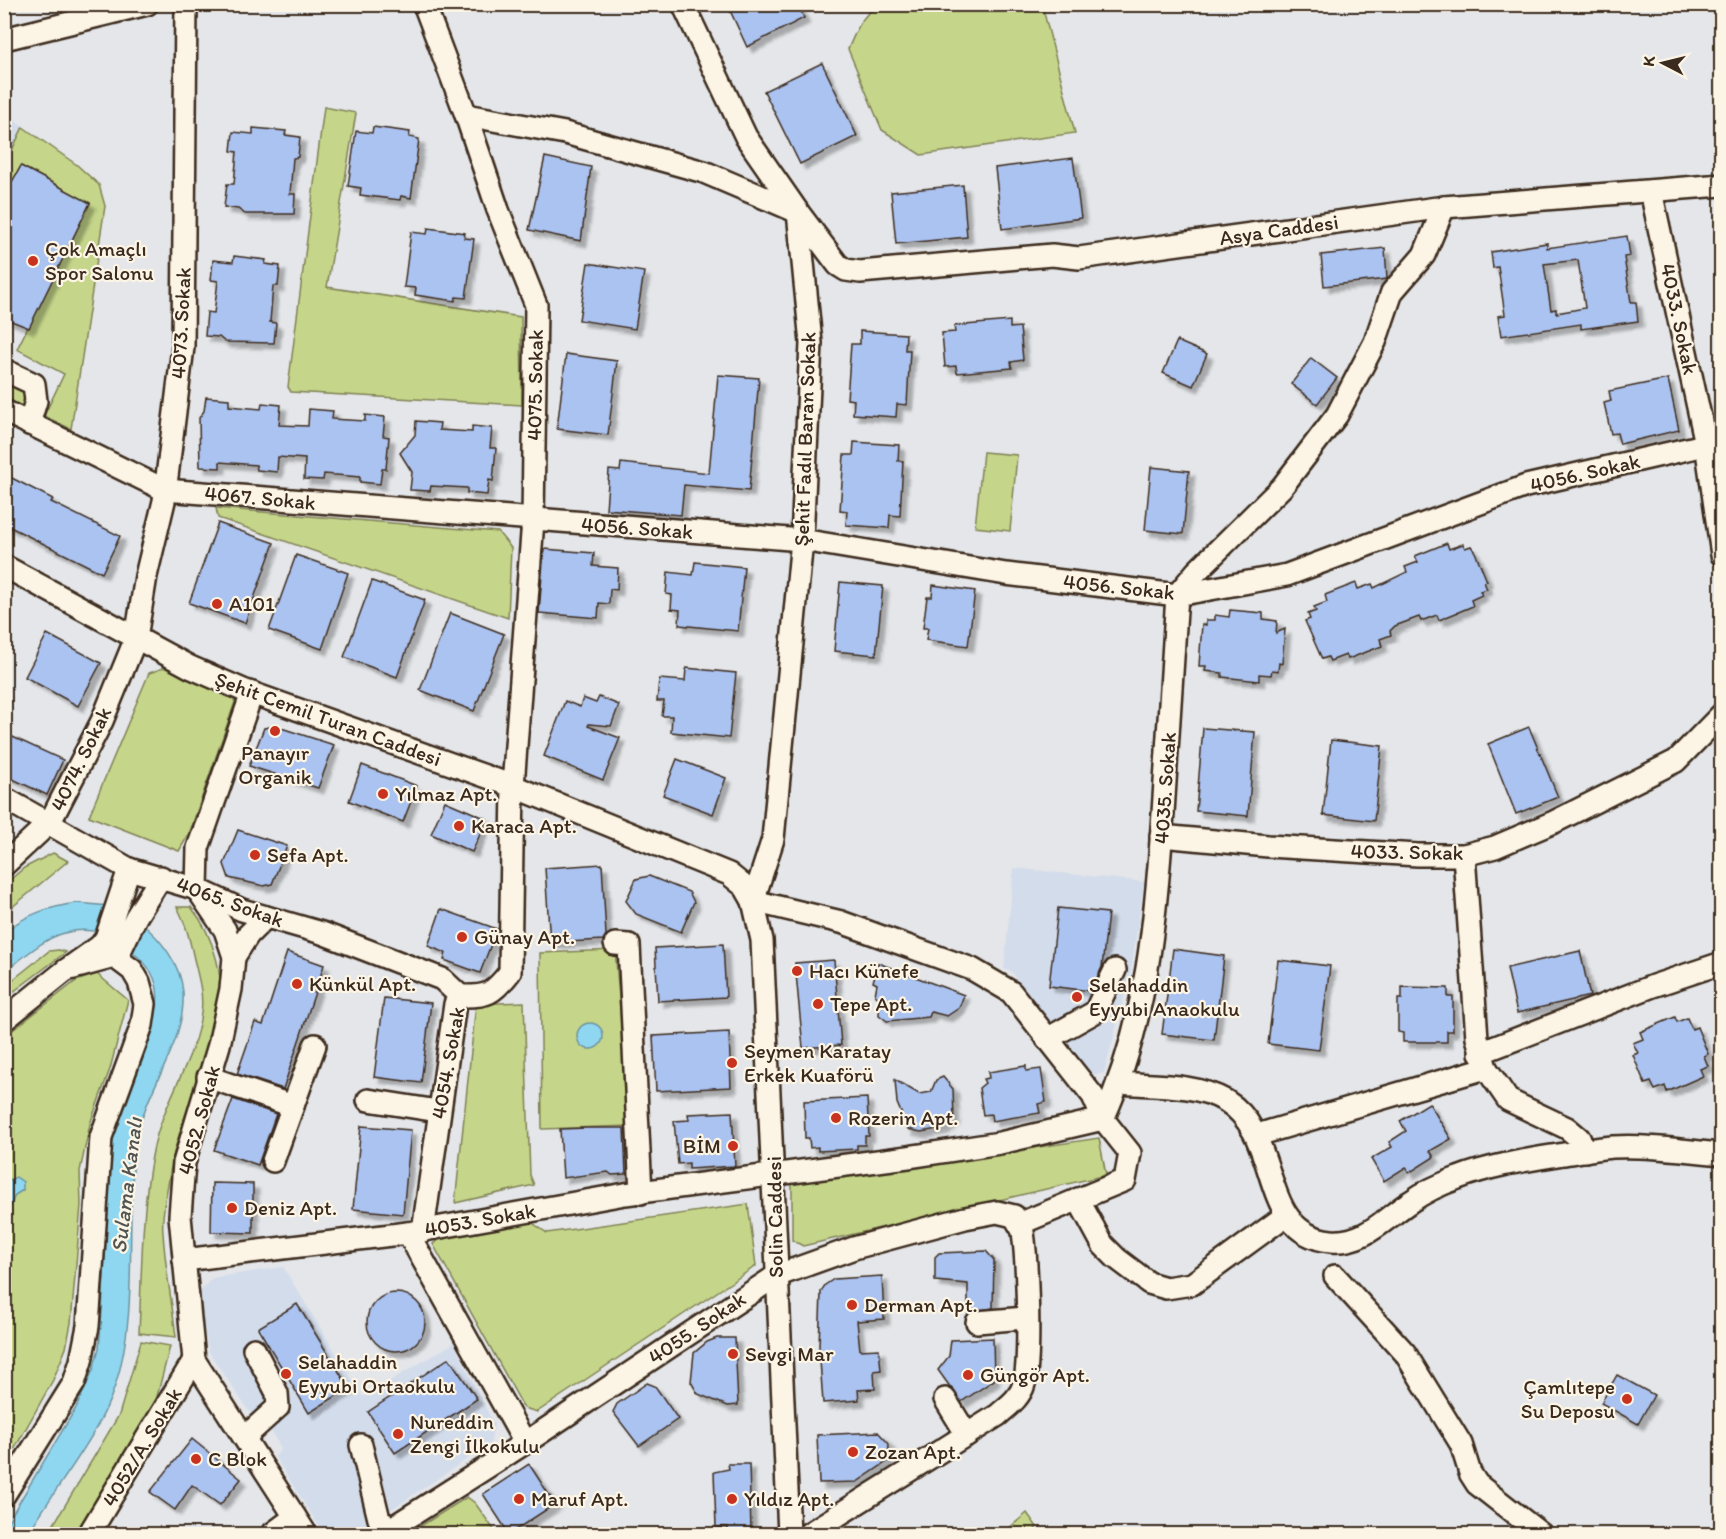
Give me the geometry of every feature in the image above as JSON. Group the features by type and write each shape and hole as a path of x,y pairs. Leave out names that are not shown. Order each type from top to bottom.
{"street":[{"path":"4,39 147,4"},
{"name":"4073. Sokak","path":"136,638 146,576 165,490 183,347 186,4"},
{"name":"4075. Sokak","path":"424,4 466,115 498,210 536,304 533,520 513,786"},
{"name":"Şehit Fadıl Baran Sokak","path":"683,4 746,137 798,213 811,344 802,540 773,838 753,901"},
{"path":"466,115 565,133 704,172 798,213"},
{"name":"Asya Caddesi","path":"798,213 838,265 846,270 860,272 1052,255 1079,258 1444,207 1722,184"},
{"name":"4033. Sokak","path":"1651,191 1714,443 1722,555"},
{"path":"1177,595 1196,572 1282,487 1336,415 1375,342 1392,292 1424,255 1444,207"},
{"path":"4,370 34,384 36,401 29,424"},
{"name":"4067. Sokak","path":"4,411 165,490 533,520"},
{"name":"4056. Sokak","path":"533,520 802,540 1006,574 1177,595 1287,575 1526,486 1714,443"},
{"name":"Şehit Cemil Turan Caddesi","path":"4,566 190,667 252,693 513,786 729,874 745,887 753,901"},
{"name":"4035. Sokak","path":"1102,1119 1119,1083 1142,996 1156,909 1177,595"},
{"name":"4074. Sokak","path":"4,865 50,822 102,721 136,638"},
{"path":"197,889 198,848 252,693"},
{"name":"4033. Sokak","path":"1161,837 1315,849 1418,855 1464,855 1495,847 1554,822 1676,761 1722,714"},
{"name":"4054. Sokak","path":"415,1232 455,1004 460,996 481,997 496,989 510,972 513,786"},
{"name":"4065. Sokak","path":"4,798 50,822 129,869 197,889 242,910 322,933 442,979 460,996"},
{"path":"1464,855 1483,1061 1508,1100 1567,1128 1579,1138 1586,1151"},
{"path":"4,1495 74,1383 88,1326 101,1137 142,1025 145,1004 139,982 111,945 116,907 129,869"},
{"path":"4,1020 66,970 111,945 136,917 161,878"},
{"name":"4052. Sokak","path":"197,889 225,930 234,957 231,989 219,1045 184,1163 180,1216 194,1360 301,1526"},
{"path":"753,901 841,922 972,969 1011,992 1093,1096 1102,1119 1130,1153 1129,1169 1125,1180 1019,1224 1024,1248 1026,1357 1024,1384 1016,1399 998,1415 808,1534"},
{"name":"Solin Caddesi","path":"753,901 762,940 775,1176 776,1276 789,1534"},
{"path":"234,957 248,935 266,917"},
{"path":"615,944 629,945 641,1193"},
{"path":"1257,1135 1483,1061 1653,986 1722,963"},
{"path":"1047,1039 1095,1012 1115,970"},
{"path":"273,1161 315,1045"},
{"path":"208,1077 293,1106"},
{"path":"1119,1083 1192,1090 1214,1095 1243,1115 1257,1135 1285,1216 1294,1226 1317,1238 1344,1241 1357,1238 1369,1233 1411,1201 1456,1178 1501,1164 1612,1147 1722,1154"},
{"path":"368,1100 438,1111"},
{"path":"775,1176 1000,1143 1102,1119"},
{"name":"4053. Sokak","path":"184,1260 415,1232 641,1193 775,1176"},
{"path":"1078,1199 1103,1245 1149,1283 1166,1288 1192,1284 1285,1216"},
{"name":"4055. Sokak","path":"386,1532 525,1443 776,1276 854,1248 965,1218 998,1212 1014,1216 1019,1224"},
{"path":"415,1232 525,1443"},
{"path":"1335,1276 1405,1353 1461,1444 1470,1473 1478,1484 1541,1534"},
{"path":"977,1322 1026,1318"},
{"path":"245,1437 278,1407 277,1392 254,1349"},
{"name":"4052/A. Sokak","path":"89,1534 194,1360"},
{"path":"945,1400 967,1435"},
{"path":"361,1445 379,1519 386,1532"},
{"path":"272,1534 301,1526"}],"shaded area":[{"path":"5,114 23,127 5,165"},
{"name":"Selahaddin Eyyubi Anaokulu","path":"1014,868 1144,882 1131,971 1104,1073 1088,1076 1011,971 1004,969"},
{"path":"283,1267 363,1397 454,1343 494,1425 490,1444 354,1534 324,1534 275,1457 281,1449 261,1412 253,1417 209,1352 197,1295 212,1278"}],"green space":[{"path":"882,5 1042,5 1075,133 921,155 882,130 848,49 865,17"},
{"path":"324,107 356,113 327,287 521,317 522,405 291,392 288,387"},
{"path":"23,127 77,165 99,185 105,206 71,429 44,416 64,374 17,349 90,203 21,166 5,196 5,165"},
{"path":"4,379 29,391 24,408 5,397"},
{"path":"983,452 1017,455 1010,531 975,527"},
{"path":"216,508 498,532 511,548 508,618 218,518"},
{"path":"166,667 231,694 235,702 189,834 179,851 89,816 149,673"},
{"path":"53,853 68,861 5,913 5,884 24,868"},
{"path":"177,907 191,907 206,931 216,960 221,989 218,1018 178,1138 163,1213 164,1246 176,1337 139,1333 144,1219 153,1151 163,1116 186,1065 198,1031 202,1006 191,946"},
{"path":"615,950 630,1126 542,1129 540,953"},
{"path":"49,951 66,952 5,998 5,986"},
{"path":"97,974 128,1000 110,1069 90,1124 80,1171 81,1205 71,1323 66,1348 53,1380 5,1466 5,1036 76,981"},
{"path":"524,1002 530,1175 534,1185 455,1203 476,1004"},
{"path":"1099,1138 1106,1175 803,1246 792,1240 792,1184"},
{"path":"748,1204 756,1266 537,1412 524,1408 433,1244 442,1237 531,1222 547,1233"},
{"path":"141,1341 170,1346 153,1412 107,1492 76,1534 48,1534 119,1415"},
{"path":"467,1497 475,1503 497,1534 408,1534"},
{"path":"1027,1513 1037,1527 1032,1534 1002,1534"}],"water":[{"path":"77,903 109,906 99,932 71,931 59,935 36,947 5,972 4,933 20,921 38,912"},
{"name":"Sulama Kanalı","path":"141,923 169,953 178,972 183,992 178,1030 148,1101 137,1138 131,1200 130,1294 123,1356 115,1386 98,1424 28,1534 5,1534 5,1526 76,1408 93,1370 99,1348 111,1147 124,1097 157,1007 158,993 154,979 146,965 132,952"},
{"path":"590,1023 599,1027 603,1036 599,1045 590,1049 581,1045 577,1036 581,1027"},
{"path":"16,1177 23,1182 23,1190 15,1195 5,1220 9,1180"}],"building":[{"path":"727,4 798,4 804,18 747,47"},
{"path":"822,63 857,136 800,164 764,91"},
{"path":"373,127 410,132 409,137 419,139 411,198 401,196 400,200 360,195 361,188 348,186 356,131 372,133"},
{"path":"253,128 286,131 285,135 300,137 298,157 293,158 290,194 295,194 294,214 245,214 238,209 224,207 227,184 234,184 237,152 231,151 233,132 253,134"},
{"path":"545,157 591,167 581,241 529,230"},
{"path":"1073,158 1081,218 1002,229 995,168"},
{"name":"Çok Amaçlı Spor Salonu","path":"21,166 90,203 29,328 4,318 4,196"},
{"path":"963,185 967,237 896,244 891,192"},
{"path":"428,228 465,233 464,238 474,239 466,298 456,297 455,301 415,295 416,288 404,287 411,232 427,234"},
{"path":"1627,236 1630,256 1624,257 1631,302 1636,302 1638,321 1581,329 1581,324 1501,336 1498,316 1505,315 1498,267 1493,268 1491,252 1547,243 1547,248","holes":["1578,260 1585,308 1556,313 1556,309 1551,310 1544,264"]},
{"path":"1385,248 1387,279 1324,286 1321,255"},
{"path":"234,256 266,260 265,264 280,266 278,286 273,286 270,322 276,323 274,343 225,342 219,337 205,336 207,312 214,313 218,281 211,280 213,260 233,262"},
{"path":"588,263 644,272 635,329 579,320"},
{"path":"1010,321 1010,328 1020,327 1023,360 1011,362 1012,368 957,373 956,366 945,367 942,333 955,332 954,326"},
{"path":"860,331 906,334 905,350 910,350 907,405 897,404 896,417 853,414 854,400 847,399 851,344 860,344"},
{"path":"1177,341 1207,354 1193,386 1163,373"},
{"path":"566,354 617,361 608,435 557,429"},
{"path":"1311,358 1337,378 1317,404 1291,384"},
{"path":"718,375 759,378 749,491 684,485 681,515 606,509 609,470 620,471 621,463 709,473"},
{"path":"1668,379 1679,430 1620,444 1617,433 1611,434 1604,403 1611,401 1609,391"},
{"path":"206,397 229,399 229,406 261,409 262,403 281,405 279,425 308,426 309,409 333,411 332,419 365,421 365,415 385,417 383,436 389,437 386,469 382,469 380,484 360,482 360,477 324,474 323,480 304,479 305,459 278,457 277,472 257,470 256,465 220,462 220,468 200,467 199,418 204,411"},
{"path":"416,421 440,423 439,430 472,432 472,426 492,428 490,448 496,448 493,481 489,480 487,495 467,493 467,488 431,486 430,491 410,490 412,472 400,453 415,435"},
{"path":"854,442 899,445 898,461 903,461 900,516 890,515 889,528 846,525 847,511 840,510 844,455 853,455"},
{"path":"1151,467 1189,471 1183,534 1145,530"},
{"path":"4,474 53,499 51,502 120,536 102,573 4,524"},
{"path":"218,523 274,543 245,623 189,603"},
{"path":"1447,543 1449,549 1463,544 1465,548 1471,546 1487,581 1484,582 1487,589 1480,591 1482,595 1471,600 1473,606 1439,620 1437,615 1421,621 1419,617 1395,626 1390,631 1391,635 1380,639 1382,646 1348,659 1346,655 1330,661 1328,657 1322,659 1305,621 1310,619 1308,614 1316,611 1314,607 1327,602 1325,595 1356,583 1358,589 1372,584 1374,588 1407,572 1405,567 1418,562 1415,556"},
{"path":"544,549 594,553 593,566 618,568 617,590 610,589 609,604 599,603 598,618 539,613"},
{"path":"296,555 348,573 322,649 269,630"},
{"path":"695,562 744,567 738,631 679,625 680,610 671,609 672,595 666,594 668,572 693,575"},
{"path":"372,581 425,600 397,677 344,657"},
{"path":"840,582 883,586 876,655 834,651"},
{"path":"933,585 975,591 968,646 926,640 928,628 923,628 927,597 932,597"},
{"path":"1230,610 1263,613 1263,619 1277,621 1276,633 1285,629 1282,664 1279,663 1278,671 1272,670 1271,675 1259,674 1259,681 1222,677 1222,673 1205,671 1206,666 1199,666 1202,624 1206,625 1206,620 1215,620 1215,615 1229,617"},
{"path":"450,613 504,634 474,711 420,690"},
{"path":"47,634 101,663 78,706 25,677"},
{"path":"686,668 736,673 729,738 671,732 672,716 662,716 664,701 657,701 659,679 685,681"},
{"path":"599,697 619,705 611,726 589,724 588,726 620,738 603,780 544,756 565,701 580,707 583,698 596,703"},
{"path":"275,726 334,745 318,788 249,766 264,728"},
{"path":"1529,727 1558,797 1516,814 1488,744"},
{"path":"1203,728 1255,732 1248,816 1196,811"},
{"path":"4,733 63,760 47,795 4,775"},
{"path":"1331,740 1382,746 1374,821 1323,815"},
{"path":"677,759 726,778 713,814 663,795"},
{"name":"Yılmaz Apt.","path":"362,765 417,786 403,822 349,801"},
{"name":"Karaca Apt.","path":"445,801 487,819 472,852 431,834"},
{"name":"Sefa Apt.","path":"238,830 287,846 272,884 264,886 229,878 224,864"},
{"path":"602,864 606,935 603,940 550,943 545,868"},
{"path":"649,876 689,892 694,902 681,932 636,914 626,901 636,879"},
{"path":"1058,908 1108,913 1102,967 1091,991 1049,986"},
{"name":"Günay Apt.","path":"441,909 497,929 480,973 444,960 446,953 428,946"},
{"path":"723,944 726,997 658,1001 655,948"},
{"path":"1173,949 1224,956 1214,1040 1162,1034"},
{"path":"1580,951 1590,996 1517,1013 1507,968"},
{"path":"287,952 324,965 283,1089 237,1074 255,1022 263,1025"},
{"name":"Tepe Apt.","path":"834,960 841,1045 803,1048 795,963"},
{"path":"1278,960 1330,966 1319,1050 1268,1044"},
{"path":"878,963 964,995 959,1008 947,1016 931,1012 929,1017 887,1021 879,1015 880,999 875,995 877,984 873,982"},
{"path":"1402,987 1448,988 1448,997 1453,997 1453,1031 1447,1031 1447,1042 1403,1042 1403,1033 1398,1032 1398,999 1402,999"},
{"path":"384,998 431,1003 421,1083 374,1077"},
{"path":"1675,1017 1677,1022 1687,1018 1692,1029 1697,1027 1708,1054 1704,1056 1708,1066 1700,1069 1703,1076 1667,1092 1665,1086 1655,1090 1651,1082 1645,1084 1633,1055 1638,1053 1633,1043 1643,1039 1640,1032"},
{"path":"729,1032 731,1087 656,1091 653,1036"},
{"path":"1026,1066 1026,1071 1041,1069 1046,1102 1038,1104 1040,1113 992,1121 991,1114 983,1115 979,1088 985,1083 983,1079 989,1078 988,1072"},
{"path":"943,1077 953,1089 954,1119 943,1128 921,1132 908,1129 897,1103 895,1080 919,1094 931,1092 936,1080"},
{"name":"Rozerin Apt.","path":"867,1098 869,1136 865,1136 865,1145 857,1145 857,1149 818,1151 818,1147 810,1148 809,1138 805,1138 804,1101"},
{"path":"233,1099 276,1114 258,1165 214,1150"},
{"path":"1429,1103 1451,1139 1430,1151 1434,1157 1409,1173 1406,1167 1384,1181 1371,1159 1392,1147 1389,1142 1406,1131 1400,1121"},
{"path":"732,1112 735,1166 689,1169 689,1163 678,1164 674,1121 689,1120 688,1114"},
{"path":"361,1126 411,1130 403,1214 353,1209"},
{"path":"624,1128 626,1174 612,1175 608,1172 563,1178 560,1129"},
{"name":"Deniz Apt.","path":"212,1183 253,1184 253,1233 211,1232"},
{"path":"986,1251 994,1260 993,1308 968,1312 968,1284 935,1281 935,1257 939,1253"},
{"path":"882,1276 884,1319 857,1321 860,1350 879,1349 881,1370 874,1371 875,1389 858,1390 859,1400 823,1403 819,1346 821,1292 825,1285 834,1279"},
{"path":"390,1293 402,1293 417,1301 425,1316 425,1328 417,1343 402,1351 390,1351 375,1343 367,1328 367,1316 375,1301"},
{"path":"297,1304 349,1388 309,1413 258,1328"},
{"path":"717,1338 735,1338 738,1405 728,1406 698,1394 691,1382 694,1353 707,1342"},
{"name":"Güngör Apt.","path":"993,1338 994,1380 961,1402 938,1370 949,1356 951,1340"},
{"path":"449,1358 477,1399 395,1453 368,1412"},
{"name":"Çamlıtepe Su Deposu","path":"1617,1375 1654,1395 1638,1424 1601,1403"},
{"path":"647,1383 655,1386 678,1419 639,1446 613,1412 617,1404"},
{"name":"Zozan Apt.","path":"878,1432 889,1444 888,1461 857,1482 819,1483 817,1435"},
{"name":"C Blok","path":"192,1439 241,1479 220,1505 192,1485 175,1510 150,1492"},
{"name":"Maruf Apt.","path":"529,1464 555,1504 509,1534 483,1494"},
{"name":"Yıldız Apt.","path":"728,1464 749,1464 751,1530 741,1531 741,1534 728,1534 728,1527 716,1527 714,1472 729,1469"}],"place":[{"name":"Çok Amaçlı Spor Salonu","path":"33,261"},
{"name":"A101","path":"217,604"},
{"name":"Panayır Organik","path":"275,731"},
{"name":"Yılmaz Apt.","path":"383,794"},
{"name":"Karaca Apt.","path":"459,826"},
{"name":"Sefa Apt.","path":"255,855"},
{"name":"Günay Apt.","path":"462,937"},
{"name":"Hacı Künefe","path":"797,971"},
{"name":"Künkül Apt.","path":"297,984"},
{"name":"Selahaddin Eyyubi Anaokulu","path":"1077,997"},
{"name":"Tepe Apt.","path":"818,1004"},
{"name":"Seymen Karatay Erkek Kuaförü","path":"732,1063"},
{"name":"Rozerin Apt.","path":"836,1118"},
{"name":"BİM","path":"733,1146"},
{"name":"Deniz Apt.","path":"232,1208"},
{"name":"Derman Apt.","path":"852,1305"},
{"name":"Sevgi Mar","path":"733,1354"},
{"name":"Selahaddin Eyyubi Ortaokulu","path":"286,1374"},
{"name":"Güngör Apt.","path":"968,1375"},
{"name":"Çamlıtepe Su Deposu","path":"1627,1399"},
{"name":"Nureddin Zengi İlkokulu","path":"398,1434"},
{"name":"Zozan Apt.","path":"853,1452"},
{"name":"C Blok","path":"196,1459"},
{"name":"Maruf Apt.","path":"519,1499"},
{"name":"Yıldız Apt.","path":"732,1499"}]}
